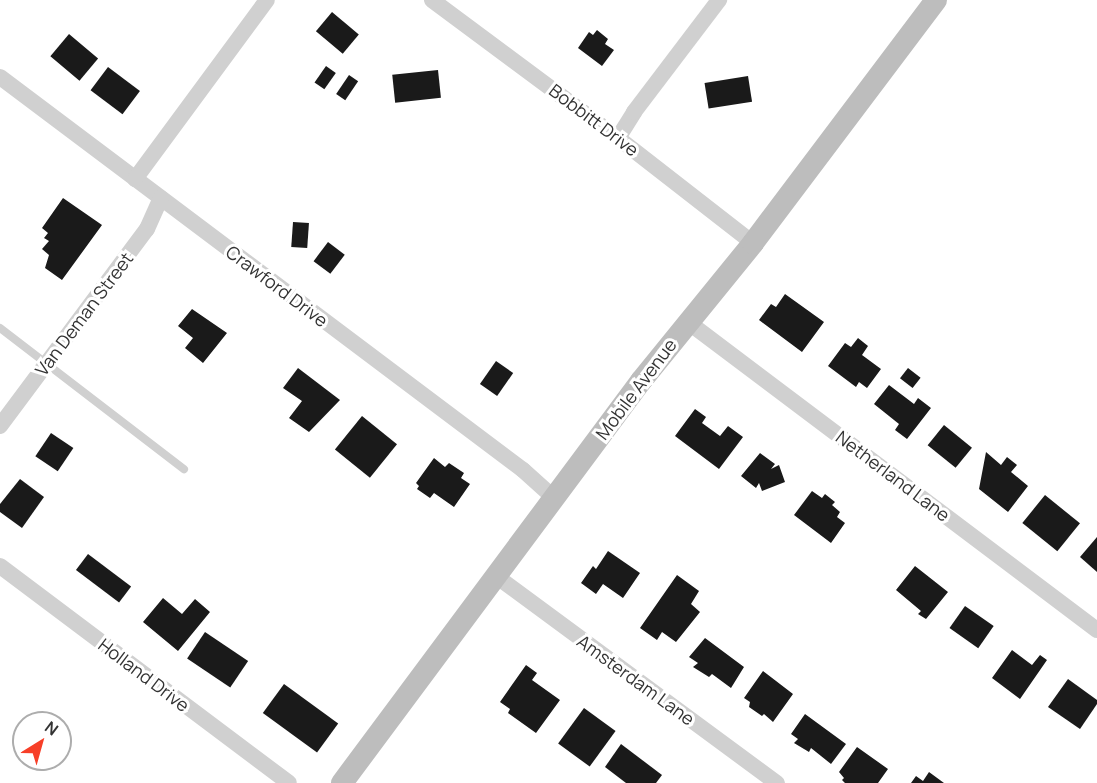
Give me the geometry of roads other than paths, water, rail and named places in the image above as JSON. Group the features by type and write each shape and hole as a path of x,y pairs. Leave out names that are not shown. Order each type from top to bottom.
{"street":[{"path":"135,178 267,0"},
{"name":"Bobbitt Drive","path":"432,0 618,138 753,243"},
{"path":"618,138 634,112 719,0"},
{"name":"Mobile Avenue","path":"342,783 553,497 688,322 753,243 936,0"},
{"name":"Crawford Drive","path":"0,77 523,470 553,497"},
{"name":"Van Deman Street","path":"0,426 147,229 161,198"},
{"name":"Netherland Lane","path":"688,322 1097,630"},
{"name":"Holland Drive","path":"0,566 289,783"},
{"name":"Amsterdam Lane","path":"496,576 777,783"}],"lane":[{"path":"0,328 184,469"}]}
